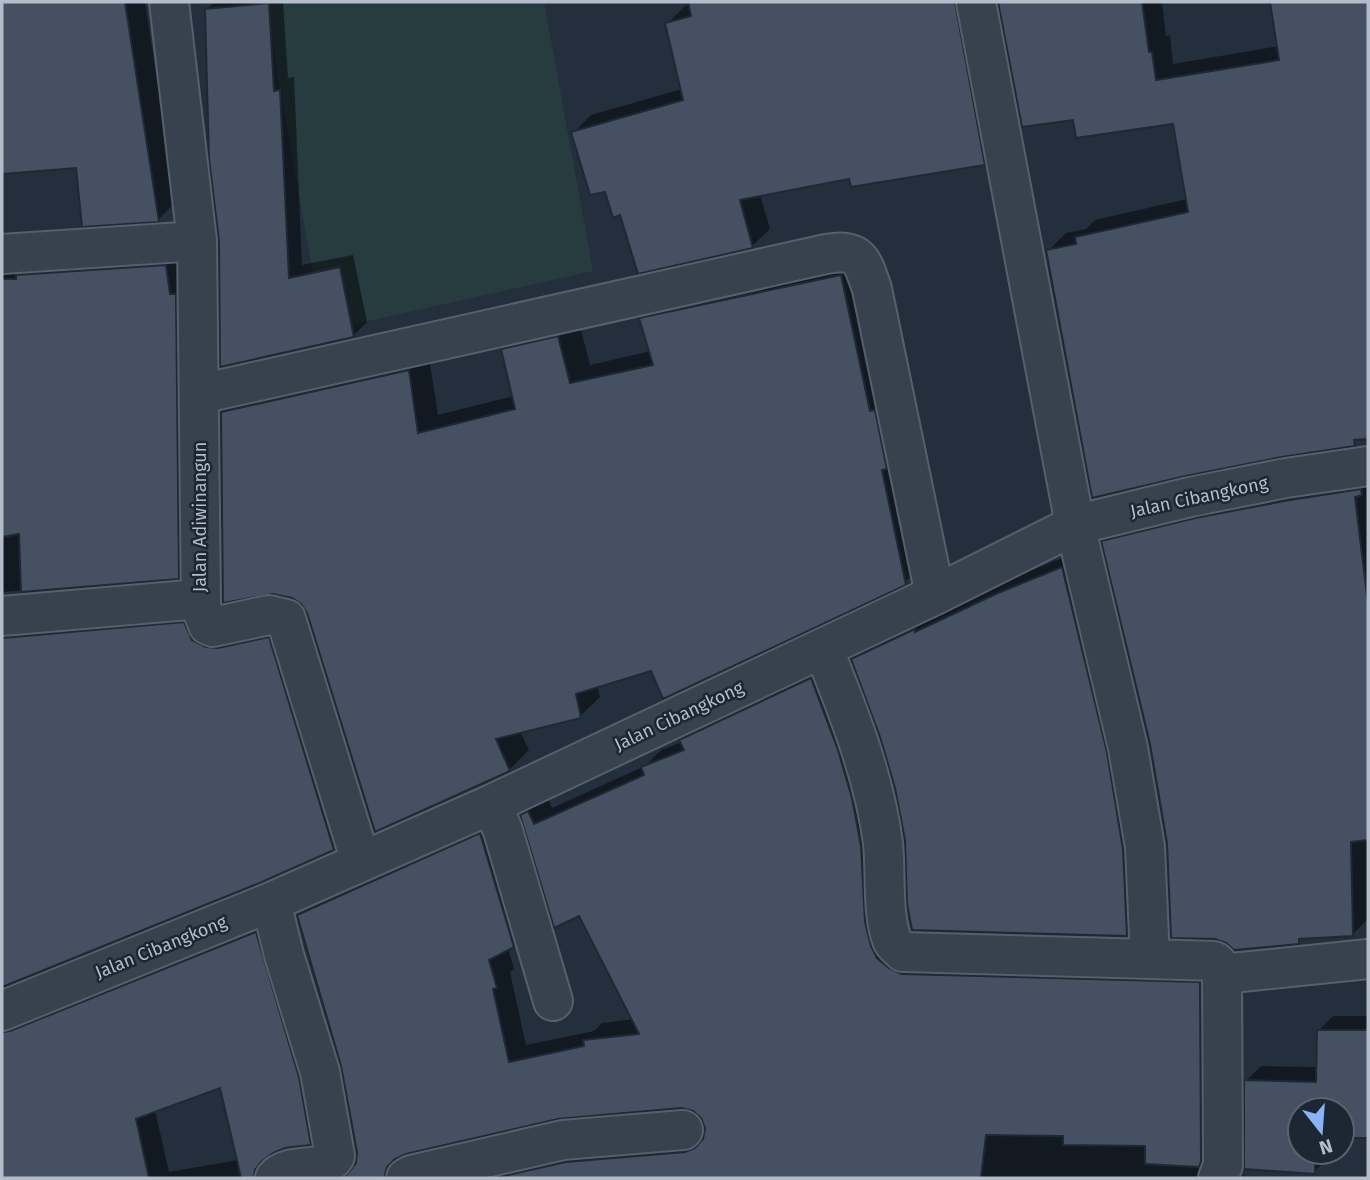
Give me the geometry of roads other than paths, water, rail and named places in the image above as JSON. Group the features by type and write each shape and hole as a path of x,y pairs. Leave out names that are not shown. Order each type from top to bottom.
{"street":[{"name":"Jalan Adiwinangun","path":"169,2 197,241 200,599 204,619 213,627 269,615 286,618 361,862"},
{"path":"976,2 1075,526 1128,748 1144,847 1150,959"},
{"path":"2,254 197,241"},
{"path":"200,394 826,254 849,252 860,258 872,289 934,595"},
{"name":"Jalan Cibangkong","path":"2,1012 271,902 492,804 1075,526 1190,497 1286,478 1368,471"},
{"path":"2,616 200,599"},
{"path":"823,648 855,730 870,779 883,843 888,926 893,942 903,952 1217,963 1222,974 1223,1165 1218,1178"},
{"path":"492,804 503,831 553,1001"},
{"path":"271,902 284,955 320,1072 335,1156 327,1164 286,1170 275,1178"},
{"path":"1222,974 1368,960"},
{"path":"405,1178 444,1166 563,1140 683,1130"}]}
